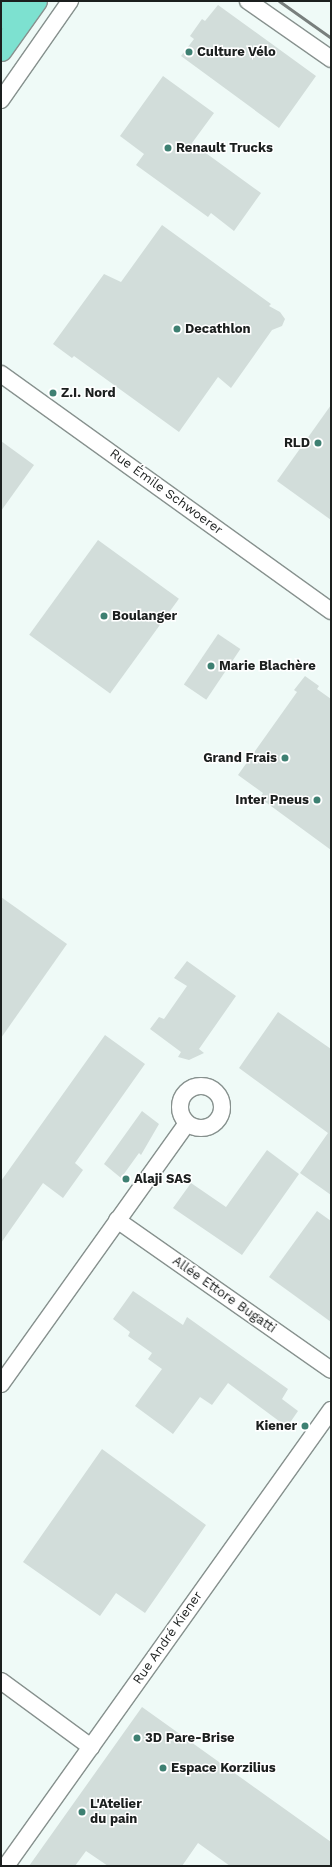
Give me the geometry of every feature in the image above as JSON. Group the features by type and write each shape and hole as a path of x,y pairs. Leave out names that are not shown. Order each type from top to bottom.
{"main road":[{"path":"1,18 13,1"},
{"path":"1,50 36,1"}],"street":[{"path":"1,100 70,1"},
{"path":"248,1 331,59"},
{"name":"Rue Émile Schwoerer","path":"1,374 331,611"},
{"path":"1,1384 187,1123"},
{"name":"Allée Ettore Bugatti","path":"117,1220 331,1370"},
{"name":"Rue André Kiener","path":"6,1866 331,1410"},
{"path":"1,1681 90,1747"}],"building":[{"path":"218,5 316,76 279,128 181,56 194,39 190,36 202,19 205,21"},
{"name":"Renault Trucks","path":"163,76 214,113 192,143 261,193 234,231 211,213 208,217 136,165 144,154 120,136"},
{"name":"Decathlon","path":"162,225 271,304 269,306 280,312 285,319 282,326 272,330 231,388 218,377 179,432 74,356 72,358 53,344 104,274 121,282"},
{"name":"RLD","path":"331,405 331,520 277,481"},
{"path":"1,441 34,465 1,511"},
{"name":"Boulanger","path":"98,540 179,599 110,693 29,635"},
{"name":"Marie Blachère","path":"218,634 240,649 206,700 184,685"},
{"name":"Grand Frais","path":"305,676 319,686 317,689 331,699 331,850 260,798 263,793 238,775 297,692 294,690"},
{"path":"1,897 67,944 1,1038"},
{"path":"187,961 236,996 199,1049 204,1053 189,1060 178,1057 181,1052 150,1029 159,1017 164,1019 187,986 174,978"},
{"path":"278,1012 331,1049 331,1195 300,1173 328,1133 239,1068"},
{"path":"105,1035 145,1064 75,1163 83,1170 63,1198 43,1183 1,1243 1,1181"},
{"path":"142,1111 159,1124 141,1155 139,1153 121,1178 104,1164"},
{"path":"267,1150 299,1174 242,1255 173,1208 191,1183 226,1207"},
{"path":"317,1211 331,1221 331,1322 269,1277"},
{"path":"133,1291 183,1325 187,1317 288,1389 282,1399 298,1411 287,1427 228,1383 212,1405 200,1397 173,1434 135,1406 162,1369 148,1359 152,1353 128,1336 130,1332 113,1319"},
{"path":"102,1449 206,1525 145,1613 116,1593 100,1616 23,1562"},
{"name":"Espace Korzilius","path":"142,1707 331,1842 331,1866 230,1866 198,1843 182,1866 108,1866 86,1851 75,1866 29,1866"}],"railway":[{"path":"279,1 331,38"}],"place":[{"name":"Culture Vélo","path":"189,52"},
{"name":"Renault Trucks","path":"168,148"},
{"name":"Decathlon","path":"177,329"},
{"name":"Z.I. Nord","path":"53,393"},
{"name":"RLD","path":"318,443"},
{"name":"Boulanger","path":"104,616"},
{"name":"Marie Blachère","path":"211,666"},
{"name":"Grand Frais","path":"285,758"},
{"name":"Inter Pneus","path":"317,800"},
{"name":"Alaji SAS","path":"126,1179"},
{"name":"Kiener","path":"305,1426"},
{"name":"3D Pare-Brise","path":"137,1738"},
{"name":"Espace Korzilius","path":"163,1768"},
{"name":"L'Atelier du pain","path":"82,1812"}]}
